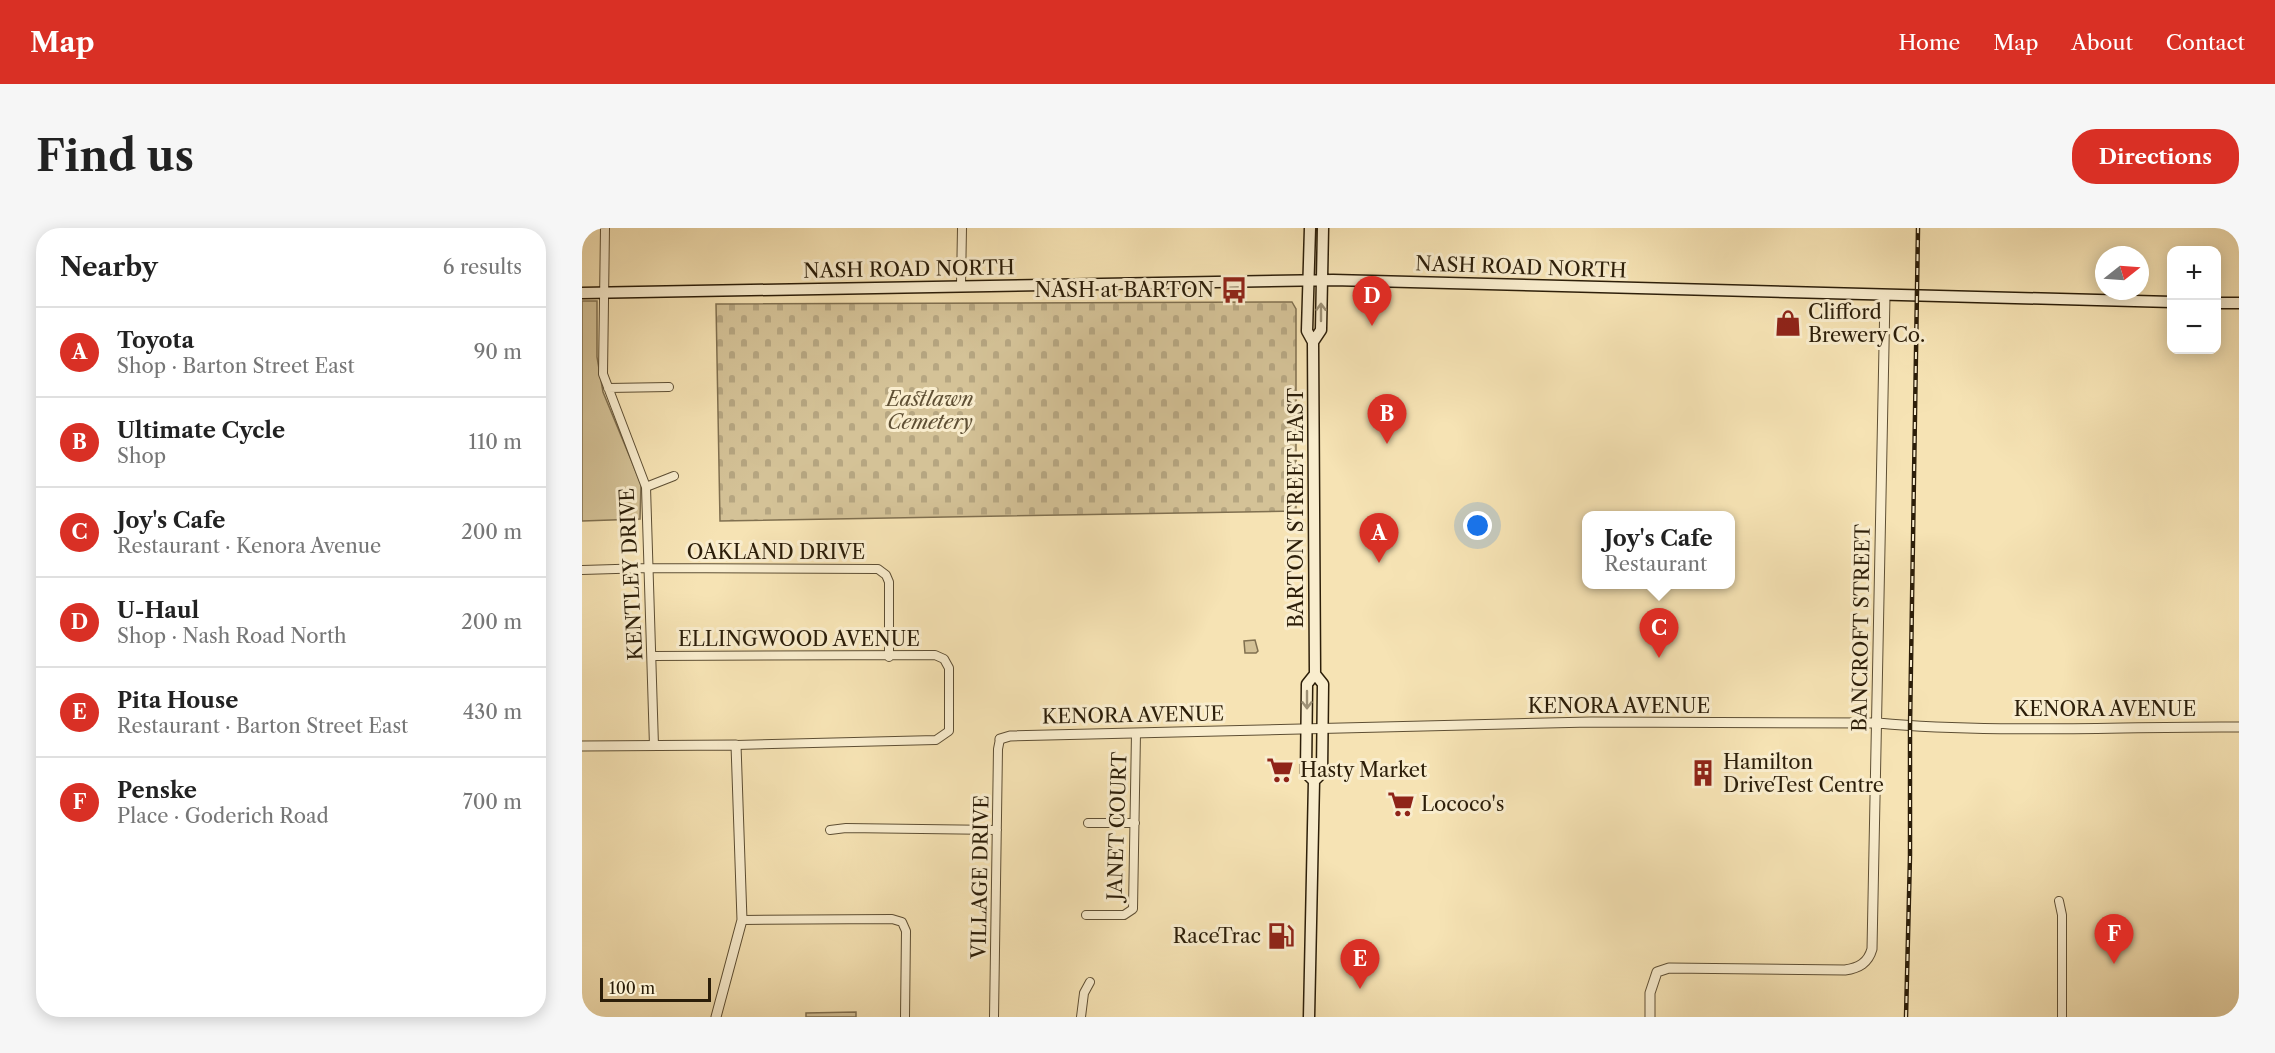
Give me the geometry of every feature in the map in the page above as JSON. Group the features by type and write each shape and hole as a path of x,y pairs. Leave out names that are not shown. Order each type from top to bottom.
{"main road":[{"name":"BARTON STREET EAST","path":"1309,1017 1314,781 1322,773 1323,729 1323,684 1315,674 1313,342 1307,331 1310,228"},
{"name":"BARTON STREET EAST","path":"1313,342 1321,330 1323,228"},
{"name":"NASH ROAD NORTH","path":"582,293 1321,280 2167,302"},
{"path":"2221,303 2239,303"},
{"name":"BARTON STREET EAST","path":"1314,781 1306,775 1307,684 1315,674"}],"street":[{"name":"KENTLEY DRIVE","path":"605,228 603,374 646,487 654,746"},
{"path":"961,285 962,228"},
{"name":"BANCROFT STREET","path":"1650,1017 1650,993 1657,972 1669,968 1845,970 1860,966 1869,958 1872,949 1885,296"},
{"path":"608,388 669,387"},
{"path":"646,487 674,476"},
{"name":"OAKLAND DRIVE","path":"582,570 878,569 886,575 889,582 889,657"},
{"name":"ELLINGWOOD AVENUE","path":"653,656 889,657 935,655 944,659 949,668 949,731 936,740 736,745"},
{"name":"KENORA AVENUE","path":"1000,739 1010,736 1591,722 1878,723 1910,726 2017,728 2239,727"},
{"name":"JANET COURT","path":"1086,915 1124,915 1134,909 1136,733"},
{"name":"VILLAGE DRIVE","path":"994,1017 1000,739"},
{"path":"582,746 736,745 742,920 716,1017"},
{"path":"1088,823 1135,823"},
{"path":"830,830 846,828 997,830"},
{"path":"2059,901 2062,915 2062,1017"},
{"path":"742,920 892,919 902,922 906,931 905,1017"},
{"path":"1081,1017 1084,993 1090,982"}],"green space":[{"path":"582,301 597,301 597,357 603,392 641,484 640,519 582,521"},
{"name":"Eastlawn Cemetery","path":"1292,302 1296,309 1296,511 720,521 716,304"},
{"path":"1255,640 1258,651 1245,653 1244,641"},
{"path":"856,1012 856,1017 806,1017 806,1013"}],"railway":[{"path":"1906,1017 1918,228"}],"place":[{"name":"NASH at BARTON","path":"1234,290"},
{"name":"Clifford Brewery Co.","path":"1788,323"},
{"name":"U-Haul","path":"1372,326"},
{"name":"Ultimate Cycle","path":"1387,444"},
{"name":"Toyota","path":"1379,563"},
{"name":"Joy's Cafe","path":"1659,658"},
{"name":"Hasty Market","path":"1280,770"},
{"name":"Hamilton DriveTest Centre","path":"1703,773"},
{"name":"Lococo's","path":"1401,804"},
{"name":"RaceTrac","path":"1281,936"},
{"name":"Penske","path":"2114,964"},
{"name":"Pita House","path":"1360,989"}]}
